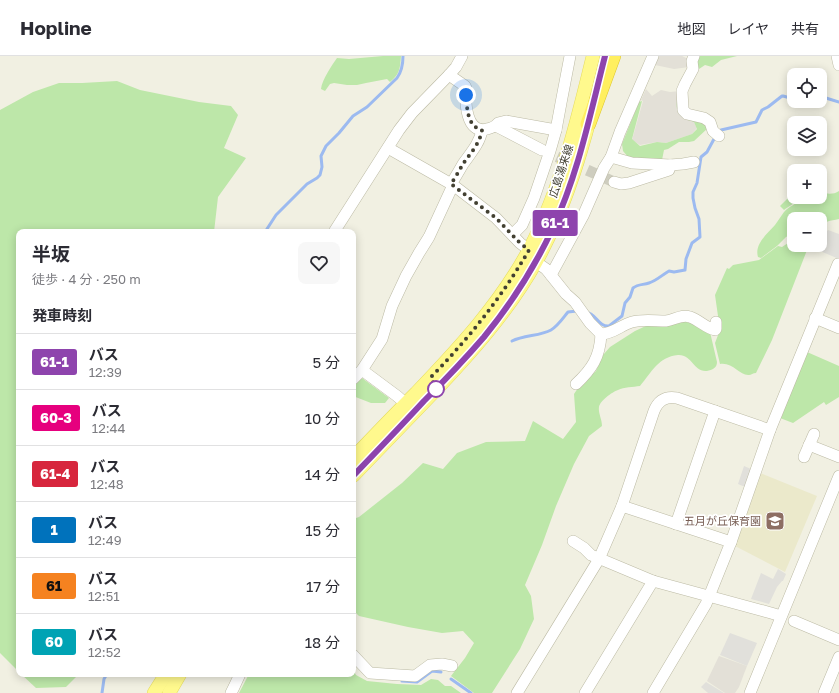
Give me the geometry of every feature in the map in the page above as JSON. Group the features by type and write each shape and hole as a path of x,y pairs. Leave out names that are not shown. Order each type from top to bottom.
{"highway":[{"path":"588,124 613,56"}],"main road":[{"name":"広島湯来線","path":"356,455 452,354 482,319 501,294 529,250 553,198 566,160 593,56"},
{"name":"広島湯来線","path":"356,473 484,337 510,303 536,262 553,229 567,195 577,165 605,56"},
{"path":"154,693 164,677"},
{"path":"169,693 178,677"}],"street":[{"path":"336,229 399,130 412,113 456,67 462,56"},
{"path":"513,234 522,225 534,198 548,157 556,130 570,56"},
{"path":"551,275 583,216 604,168 611,156 652,56"},
{"path":"694,56 692,61 693,69 682,92 682,108 687,114 704,118 710,122 713,131 719,136"},
{"path":"837,56 839,65"},
{"path":"449,75 465,86 469,118 476,128 482,130 496,126 501,121 506,121 556,130"},
{"path":"496,126 542,150"},
{"path":"356,376 362,370 382,340 392,306 406,276 429,237 452,185 462,165 476,146 482,130"},
{"path":"388,148 452,185 496,218 520,243 529,250"},
{"path":"611,156 632,163 670,165 694,162"},
{"path":"614,182 621,184 629,183 669,170 670,165"},
{"path":"536,262 546,269 582,311 590,324 601,334 607,334 634,321 667,320 689,317 715,330 716,322"},
{"path":"653,693 710,596 731,542 770,430 815,318 839,264"},
{"path":"815,318 839,328"},
{"path":"576,384 583,378 595,362 601,334"},
{"path":"362,370 406,403"},
{"path":"518,693 599,559 622,506 654,411 661,401 670,398 677,398 770,430"},
{"path":"676,524 715,411"},
{"path":"804,457 814,434"},
{"path":"809,445 839,457"},
{"path":"750,693 839,476"},
{"path":"622,506 731,542"},
{"path":"573,541 584,548 591,555 599,559 653,581 771,612 781,616"},
{"path":"585,693 653,581"},
{"path":"794,621 839,640"},
{"path":"824,693 839,657"},
{"path":"356,658 370,673 415,676 430,666 442,664 452,666"},
{"path":"231,693 239,677"}],"shaded area":[{"path":"659,56 682,56 688,59 689,67 674,69 655,65"},
{"path":"646,89 652,96 661,90 670,92 680,91 677,101 678,113 685,119 694,122 697,128 692,134 666,143 657,142 640,145 632,140 643,101 641,100"},
{"path":"828,230 839,234 839,259 822,252 827,252"},
{"path":"744,466 751,469 745,487 738,484"},
{"name":"五月が丘保育園","path":"760,473 817,496 785,572 735,546"},
{"path":"778,569 786,574 783,581 777,587 769,604 751,599 761,573 773,579"},
{"path":"730,633 757,643 747,666 720,655"},
{"path":"719,656 747,666 739,687 735,693 725,693 707,681"},
{"path":"706,682 724,693 708,693 701,687"}],"green space":[{"path":"401,56 399,70 390,82 387,79 357,85 334,83 330,84 325,91 321,89 325,77 337,58 349,59"},
{"path":"697,56 737,56 721,60 712,67 705,65 699,69 695,68"},
{"path":"117,81 140,90 199,102 231,106 238,115 224,148 246,158 218,197 214,229 16,229 16,669 0,653 0,110 33,92 59,83"},
{"path":"678,96 680,110 704,120 708,128 694,141 679,142 664,150 662,160 629,158 623,151 622,144 639,102 642,101 632,139 640,146 657,142 666,143 692,134 697,129 694,122 679,114 677,110"},
{"path":"839,191 839,219 827,222 827,212 787,212 787,236 761,258 758,257 757,252 762,239 788,208 794,204 827,204 827,193"},
{"path":"787,199 787,204 793,204 784,210 780,206"},
{"path":"787,244 787,252 806,252 772,340 756,373 746,375 729,365 720,364 715,343 720,330 715,295 727,268 729,269 733,265 759,260 778,246 782,247"},
{"path":"687,320 710,332 717,362 716,366 707,371 702,370 688,358 678,355 671,356 660,362 640,386 618,390 602,402 599,409 602,426 589,436 574,464 525,585 531,596 534,619 520,649 492,693 474,693 451,676 474,643 463,631 442,633 359,616 356,613 356,518 402,483 423,463 443,469 457,453 486,442 525,441 533,421 563,439 576,422 574,394 580,385 596,371 603,355 610,347 635,331 648,325"},
{"path":"807,352 839,366 839,397 826,405 824,402 793,423 780,418"},
{"path":"359,378 362,378 389,398 385,403 371,403 356,397 356,381"},
{"path":"356,675 367,681 397,684 421,685 431,679 438,680 445,686 451,686 461,693 239,693 247,677 356,677"},
{"path":"24,677 76,677 66,687 36,688"}],"waterway":[{"path":"267,229 276,215 307,184 320,175 322,167 321,156 326,146 353,116 367,107 397,78 402,67 403,56"},
{"path":"718,132 756,122 762,110 782,96 787,97"},
{"path":"827,98 839,102"},
{"path":"586,312 593,315 602,325 609,326 622,316 625,303 630,297 633,288 652,282 669,271 674,272 685,270 686,259 692,243 700,237 699,219 695,208 693,192 697,183 701,157 707,152 714,139"},
{"path":"512,341 551,330 568,312 577,311"},
{"path":"402,681 417,682 432,671 441,672"},
{"path":"102,693 105,677"},
{"path":"451,679 471,693"}],"tunnel":[{"path":"542,150 614,182"}],"bus line":[{"name":"61-1","path":"356,473 484,337 510,303 531,270 553,229 573,177 605,56"}],"place":[{"name":"五月が丘保育園","path":"775,521"}],"route":[{"path":"436,389 431,377 473,331 487,313 529,250 520,243 496,218 451,184 462,165 476,146 482,130 476,128 470,121 466,95"}]}
